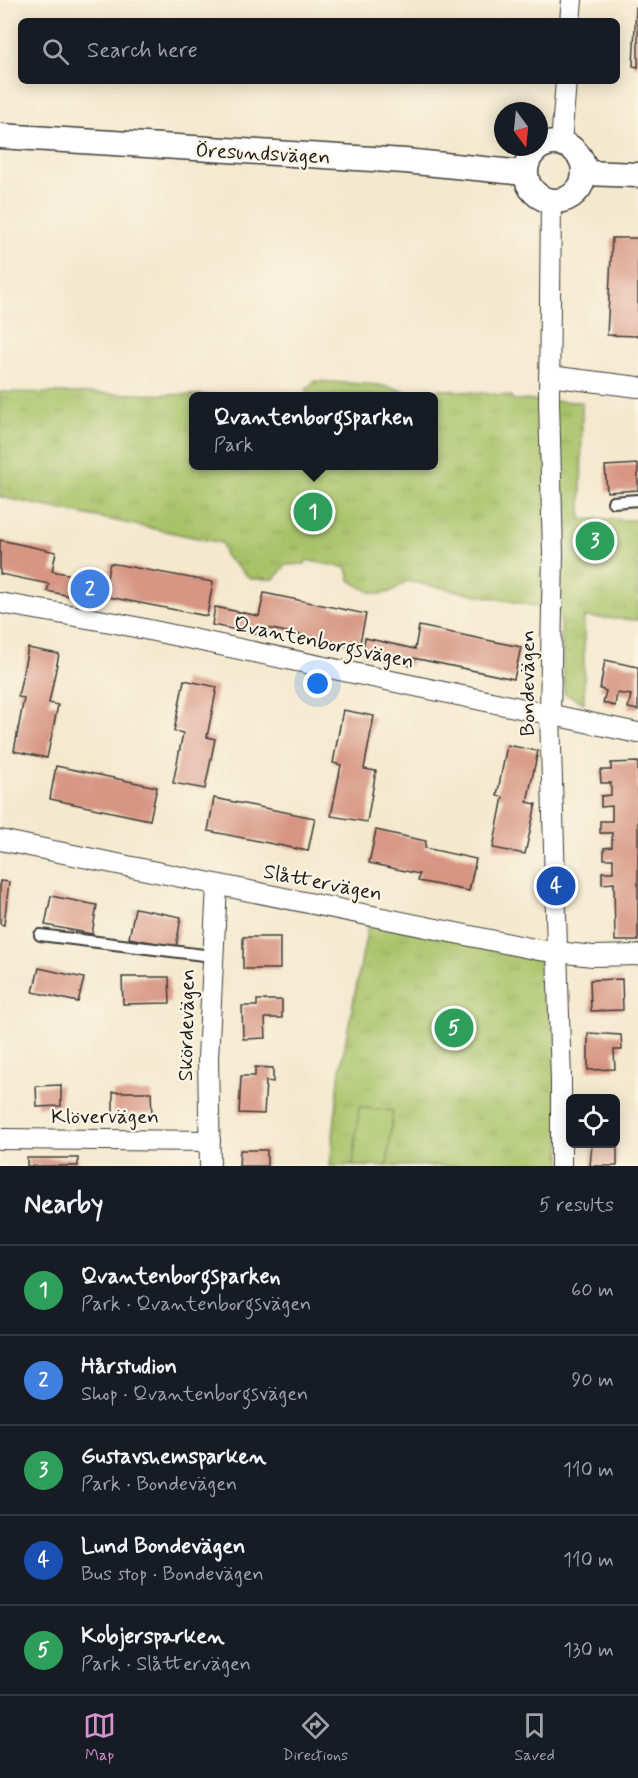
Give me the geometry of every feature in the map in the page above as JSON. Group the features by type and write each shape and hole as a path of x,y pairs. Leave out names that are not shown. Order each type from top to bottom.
{"street":[{"path":"570,18 572,0"},
{"path":"561,143 566,84"},
{"name":"Öresundsvägen","path":"0,136 405,161 525,172"},
{"path":"551,142 561,143 578,153 585,173 580,188 574,194 567,199 550,201 533,191 525,172 534,151 551,142"},
{"path":"585,173 638,175"},
{"name":"Bondevägen","path":"550,201 549,376 553,554 550,714 561,1166"},
{"path":"549,376 638,387"},
{"name":"Qvantenborgsvägen","path":"0,603 127,626 638,733"},
{"name":"Slåttervägen","path":"0,840 217,886 557,953 638,955"},
{"name":"Skördevägen","path":"210,1166 208,1058 217,886"},
{"name":"Klövervägen","path":"0,1139 210,1141"}],"lane":[{"path":"613,502 638,500"},
{"path":"40,935 212,956"}],"green space":[{"path":"314,381 379,385 405,392 307,392"},
{"path":"438,389 511,396 513,400 582,402 581,519 638,520 638,620 584,617 584,703 564,693 560,611 407,581 391,592 373,593 350,580 347,568 306,560 305,564 286,565 274,579 251,579 225,556 222,543 0,497 0,392 189,395 189,470 438,470"},
{"path":"370,916 557,953 561,1166 330,1166 340,1070"},
{"path":"359,1107 393,1111 387,1166 353,1166"}],"building":[{"path":"636,7 638,7 638,67 633,66"},
{"path":"612,238 638,238 638,336 607,335"},
{"path":"638,464 638,490 607,492 605,466"},
{"path":"0,540 56,552 52,571 106,582 110,563 213,582 207,616 104,596 102,603 47,591 49,584 0,574"},
{"path":"264,593 366,614 359,647 257,626 256,634 212,625 215,607 259,616"},
{"path":"419,626 521,647 514,679 413,658 411,666 362,655 365,638 415,649"},
{"path":"28,648 59,654 49,703 58,705 47,758 14,751 24,698 18,697"},
{"path":"605,660 638,667 638,710 628,708 631,695 617,693 615,706 603,703 606,691 600,689"},
{"path":"184,680 217,687 207,737 215,739 205,789 173,783 183,733 174,731"},
{"path":"343,710 374,716 364,769 376,771 367,822 331,816 341,765 333,763"},
{"path":"507,745 538,751 527,802 536,804 525,854 493,848 503,797 497,796"},
{"path":"638,762 638,941 615,941 614,883 602,884 602,872 613,872 613,859 604,859 604,848 612,847 612,833 600,833 600,821 612,821 612,806 601,807 601,796 611,795 611,783 601,783 600,770 611,770 611,763"},
{"path":"56,766 157,787 150,820 50,799"},
{"path":"214,798 315,818 308,851 208,831"},
{"path":"376,830 426,841 425,848 476,859 469,891 418,881 419,874 369,863"},
{"path":"0,881 9,882 4,925 0,924"},
{"path":"51,896 97,905 92,934 45,925"},
{"path":"135,908 181,917 176,947 129,938"},
{"path":"243,937 280,937 280,969 243,969"},
{"path":"39,968 84,978 78,1002 33,992"},
{"path":"122,977 169,977 170,1003 123,1004"},
{"path":"622,979 623,1010 591,1011 590,980"},
{"path":"257,1000 282,1000 282,1018 265,1018 266,1038 243,1039 242,1006 257,1006"},
{"path":"588,1033 621,1035 622,1050 614,1050 615,1069 588,1070"},
{"path":"255,1067 273,1068 273,1082 266,1081 264,1114 239,1113 241,1076 255,1076"},
{"path":"61,1085 61,1106 37,1107 36,1086"},
{"path":"113,1092 151,1092 152,1114 113,1114"},
{"path":"592,1148 617,1148 617,1166 590,1166"},
{"path":"240,1150 267,1150 267,1166 239,1166"},
{"path":"27,1158 78,1158 78,1166 27,1166"}],"place":[{"name":"Qvantenborgsparken","path":"313,512"},
{"name":"Gustavshemsparken","path":"595,541"},
{"name":"Hårstudion","path":"90,589"},
{"name":"Lund Bondevägen","path":"556,886"},
{"name":"Kobjersparken","path":"454,1028"}]}
